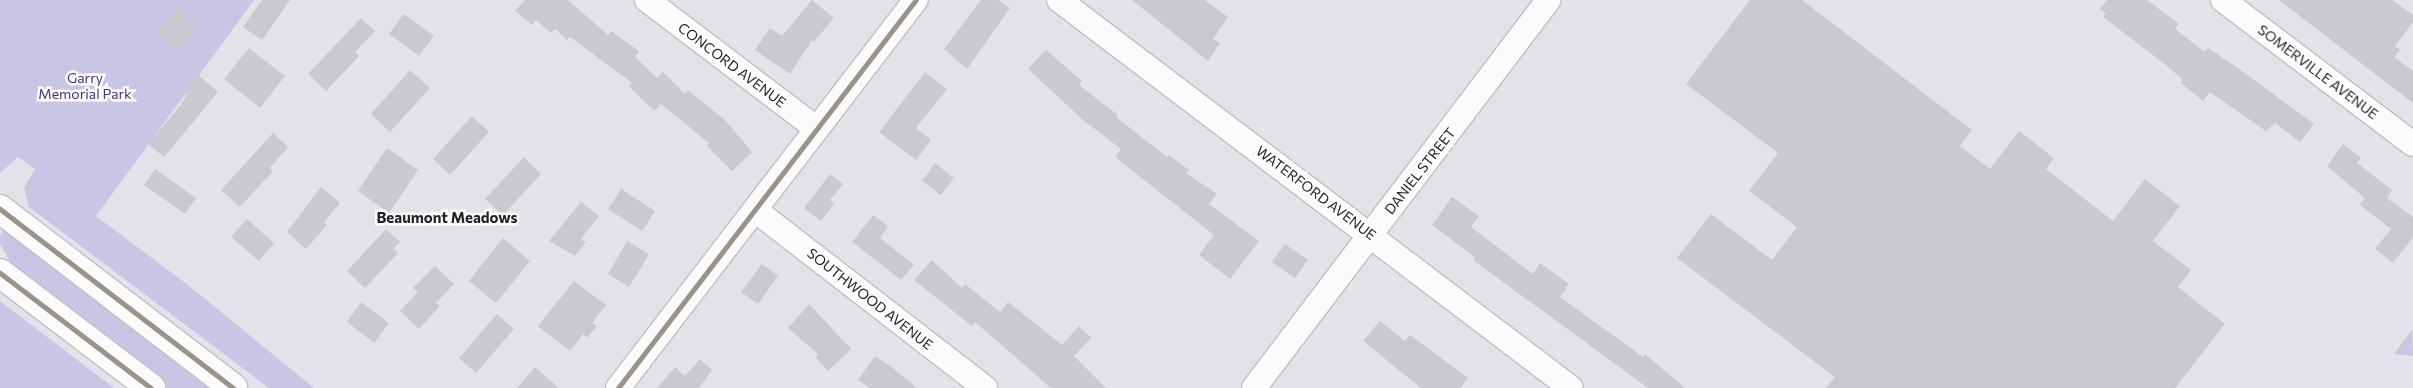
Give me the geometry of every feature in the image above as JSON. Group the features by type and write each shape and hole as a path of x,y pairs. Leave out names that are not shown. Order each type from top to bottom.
{"main road":[{"path":"0,209 233,388"},
{"path":"0,273 151,388"}],"street":[{"name":"CONCORD AVENUE","path":"647,0 817,129"},
{"path":"618,388 916,0"},
{"name":"WATERFORD AVENUE","path":"1060,0 1371,234 1571,388"},
{"name":"DANIEL STREET","path":"1254,388 1548,0"},
{"name":"SOMERVILLE AVENUE","path":"2223,0 2413,144"},
{"name":"SOUTHWOOD AVENUE","path":"755,210 985,388"}],"green space":[{"name":"Garry Memorial Park","path":"0,0 254,0 96,216 188,285 314,388 269,388 29,207 24,188 35,169 18,157 0,173"},
{"path":"5,229 213,388 167,388 14,268 0,244 0,235"},
{"path":"0,301 114,388 0,388"},
{"path":"2412,330 2413,356 2394,354"}],"building":[{"path":"262,0 290,0 262,40 243,27"},
{"path":"525,0 568,0 608,35 611,31 639,51 635,57 657,78 663,72 685,94 688,90 726,121 752,152 732,171 707,146 709,143 661,104 654,111 629,86 632,83 570,37 567,40 555,29 551,33 536,20 532,25 515,11"},
{"path":"812,0 834,18 814,42 812,40 790,74 755,50 770,28 782,36"},
{"path":"981,0 998,0 1010,8 967,69 944,49"},
{"path":"1132,0 1205,0 1228,17 1213,39 1220,43 1208,61"},
{"path":"1750,0 1802,0 1972,130 1960,146 1990,169 2019,131 2054,158 2046,169 2113,221 2145,179 2180,206 2153,241 2191,270 2178,287 2225,324 2175,388 1826,388 1835,377 1677,258 1711,214 1772,260 1797,227 1749,191 1778,153 1686,84"},
{"path":"2107,0 2147,0 2179,24 2175,29 2205,52 2208,48 2314,124 2300,142 2275,123 2266,131 2210,92 2203,101 2181,83 2183,80 2166,65 2103,17 2106,13 2100,9"},
{"path":"2279,0 2392,0 2413,15 2413,22 2395,46 2400,50 2394,57 2413,71 2413,103"},
{"path":"176,8 198,26 177,52 155,34"},
{"path":"404,14 434,36 419,56 389,34"},
{"path":"361,18 375,31 355,52 359,56 326,91 308,74"},
{"path":"249,48 285,76 260,108 224,79"},
{"path":"1046,50 1082,81 1079,85 1118,115 1116,117 1167,157 1169,155 1189,170 1186,173 1217,194 1209,204 1259,241 1230,279 1199,255 1214,235 1115,157 1121,149 1083,120 1028,69"},
{"path":"410,70 430,88 390,132 371,114"},
{"path":"925,72 947,89 916,128 931,140 916,160 879,132"},
{"path":"197,74 218,92 164,157 148,144 180,106 187,94 184,91"},
{"path":"472,116 489,132 450,175 433,159"},
{"path":"273,133 288,147 270,168 273,171 240,207 221,190"},
{"path":"2343,144 2361,158 2357,163 2392,190 2387,198 2413,217 2413,237 2393,263 2375,249 2391,229 2360,205 2365,198 2327,166"},
{"path":"387,148 418,170 389,213 358,191"},
{"path":"524,157 541,174 503,215 485,199"},
{"path":"935,163 954,178 941,195 922,181"},
{"path":"155,169 196,198 185,214 144,185"},
{"path":"830,174 843,184 830,200 834,204 821,221 804,208"},
{"path":"321,187 340,203 324,222 327,225 306,249 287,232"},
{"path":"621,189 655,211 642,231 608,209"},
{"path":"1452,197 1479,216 1471,227 1533,274 1540,263 1569,284 1560,297 1643,357 1645,354 1685,388 1648,388 1473,260 1475,257 1432,225"},
{"path":"581,202 599,216 581,239 586,242 575,256 549,241"},
{"path":"873,215 888,226 880,238 914,265 901,280 852,242"},
{"path":"247,219 274,243 259,261 231,237"},
{"path":"386,229 400,242 393,249 398,253 365,288 347,271"},
{"path":"503,238 530,261 496,303 469,281"},
{"path":"627,241 649,254 629,287 608,274"},
{"path":"1285,244 1308,260 1295,278 1272,262"},
{"path":"932,260 962,288 965,284 1000,312 1008,302 1062,345 1079,326 1091,338 1074,356 1106,388 1051,388 975,322 972,326 914,280"},
{"path":"762,264 778,276 758,304 741,292"},
{"path":"435,266 454,284 436,303 440,306 419,329 400,311 418,292 413,288"},
{"path":"574,281 606,305 592,323 597,326 587,338 583,334 570,351 538,326"},
{"path":"361,302 389,323 374,343 347,322"},
{"path":"809,304 851,349 828,371 815,357 818,354 788,328"},
{"path":"497,314 514,329 476,373 459,358"},
{"path":"1380,321 1405,341 1410,335 1468,378 1460,388 1421,388 1363,341"},
{"path":"875,356 917,388 870,388 858,380"},
{"path":"700,359 712,370 699,388 657,388 675,367 685,376"},
{"path":"535,367 559,388 517,388"}],"transit line":[{"path":"618,388 916,0"},
{"path":"0,209 233,388"},
{"path":"0,273 151,388"}],"district":[{"name":"Beaumont Meadows","path":"447,218"}]}
